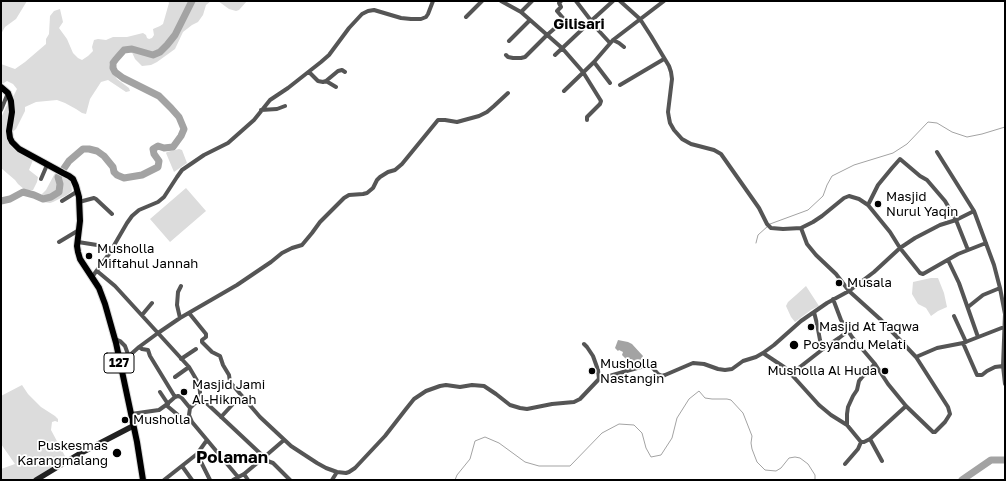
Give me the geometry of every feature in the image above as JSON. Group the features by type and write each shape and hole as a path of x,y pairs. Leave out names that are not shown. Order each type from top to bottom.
{"main road":[{"path":"1,87 8,93 11,101 12,106 9,131 12,142 19,149 73,179 78,192 79,202 80,229 78,247"},
{"name":"127","path":"78,247 80,259 101,294 114,338 137,442 143,480"}],"street":[{"path":"92,277 109,254 132,216 139,210 158,202 164,197 182,170 204,155 228,143 254,120 270,100 309,72 328,55 358,17 368,10 374,10 401,18 421,19 428,14 433,1"},
{"path":"466,17 482,1"},
{"path":"501,1 521,12 562,48 583,72 601,100 600,104 586,120"},
{"path":"521,12 532,1"},
{"path":"506,55 514,58 525,57 563,20 557,11 561,7 559,3 561,1"},
{"path":"576,1 611,42 619,43 624,47"},
{"path":"555,55 613,1"},
{"path":"620,1 640,19 669,66 672,86 668,112 670,123 674,130 682,139 692,144 714,150 721,154 759,208 767,224 772,228 802,228 822,216 846,196 854,197 868,205 920,273 923,274 968,250 986,243"},
{"path":"564,91 594,62 611,42 664,1"},
{"path":"509,41 530,20"},
{"path":"620,85 664,59"},
{"path":"594,62 610,83"},
{"path":"326,81 338,70 346,72"},
{"path":"309,72 318,81 326,81 336,87"},
{"path":"1,110 8,93"},
{"path":"120,365 139,347 180,318 237,285 282,253 302,245 320,222 344,198 349,195 363,194 370,191 380,177 395,170 402,164 438,120 457,122 479,116 487,112 508,93"},
{"path":"261,110 277,109 285,106"},
{"path":"937,152 974,211 994,264 1005,314 1003,366 1005,384"},
{"path":"868,205 878,185 900,159 927,180 945,200 956,220 968,250"},
{"path":"40,179 47,165"},
{"path":"62,201 78,192"},
{"path":"79,202 94,198 112,214"},
{"path":"189,313 206,334 206,337 202,340 202,342 212,352 220,356 229,375 230,382 260,417 291,446 316,463 337,472 346,473 356,468 386,436 414,399 426,391 440,386 484,386 510,405 527,409 577,401 599,379 646,365 652,367 662,376 693,363 704,364 718,369 732,369 743,361 763,353 801,321 874,272 900,248 915,238 940,225 956,220 974,211"},
{"path":"802,228 807,244 816,255 916,357 948,407 950,414 945,422 935,432 933,432 906,406 888,384 875,364 848,331 841,320 833,300"},
{"path":"59,242 80,229"},
{"path":"78,247 97,245"},
{"path":"948,260 959,283 978,337"},
{"path":"96,271 115,286 182,359 197,380 200,397 263,458 273,463 290,480"},
{"path":"180,318 177,305 178,292 181,286"},
{"path":"968,307 983,295 1000,288"},
{"path":"142,315 152,303"},
{"path":"814,312 823,349"},
{"path":"954,316 977,375 982,375 995,367 1003,366"},
{"path":"916,357 937,348 964,342 1004,327"},
{"path":"791,374 848,331"},
{"path":"114,338 123,343 129,357"},
{"path":"584,344 593,356 598,370 599,379"},
{"path":"139,347 148,350 150,356 175,397"},
{"path":"182,359 196,349"},
{"path":"763,353 784,367 819,406 847,425 862,442"},
{"path":"847,425 848,407 852,396 857,390 859,381 875,364"},
{"path":"175,377 189,368"},
{"path":"160,392 167,405 178,415"},
{"path":"131,414 159,410 175,397 179,396 190,408"},
{"path":"200,397 190,408 190,420 238,477"},
{"path":"221,417 233,404"},
{"path":"845,464 862,442 870,439 906,406"},
{"path":"36,480 79,454 133,426"},
{"path":"870,439 882,461"},
{"path":"164,480 197,454 206,440"},
{"path":"233,480 244,474 284,440"},
{"path":"197,454 210,480"},
{"path":"182,466 192,480"},
{"path":"332,480 337,472"},
{"path":"244,474 248,480"}],"shaded area":[{"path":"1,1 27,1 16,19 5,27 1,34"},
{"path":"168,1 211,1 206,5 203,15 198,22 183,32 175,49 157,62 151,65 142,66 135,59 130,48 123,49 114,56 109,64 111,70 117,79 129,88 130,91 126,92 108,80 101,82 90,99 86,114 57,100 36,102 25,107 25,111 16,129 7,137 10,145 16,151 33,160 29,170 38,177 37,182 33,190 25,190 1,168 1,118 17,89 13,84 7,81 2,84 1,83 1,64 15,69 46,44 46,39 49,34 50,16 54,11 60,9 63,22 59,28 67,39 73,53 82,60 93,51 92,47 94,40 106,40 113,37 127,37 143,33 147,38 152,38 154,35 153,29 163,24 169,3"},
{"path":"218,1 247,1 239,10 236,11 229,9"},
{"path":"179,149 182,150 187,163 174,172 166,153"},
{"path":"55,173 71,182 72,191 53,202 43,202 42,194 46,190"},
{"path":"186,188 206,211 170,242 150,219"},
{"path":"938,278 944,293 947,307 931,316 926,308 918,304 912,294 913,282"},
{"path":"806,286 819,306 795,322 786,306 788,302"},
{"path":"618,340 632,344 643,356 639,362 636,363 631,359 627,360 622,355 623,352 618,351 615,348"},
{"path":"22,385 28,394 41,407 58,419 58,422 52,422 51,430 66,458 37,478 37,480 1,480 1,469 15,464 1,444 1,396"}],"waterway":[{"path":"1,201 10,199 23,192 43,199 51,197 59,192 60,184 58,177 69,161 83,149 97,151 104,156 113,167 114,172 124,178 142,175 158,167 159,161 154,154 153,149 158,146 164,148 173,147 184,129 179,117 159,96 123,78 115,72 113,63 124,50 132,49 153,55 160,52 175,35 192,1"},
{"path":"770,224 808,210 823,196 832,176 854,165 893,153 907,144 928,122 937,123 952,132 967,137 1005,127"},
{"path":"756,243 758,235 768,226"},
{"path":"455,480 457,475 470,459 475,441 485,437 499,443 525,462 539,466 570,466 602,433 619,424 634,425 642,433 646,448 651,457 661,455 672,438 677,418 689,399 699,391 705,398 731,400 743,413 752,436 752,449 757,462 765,470 776,471 781,468 789,458 795,457 800,458 808,464 815,475 815,480"},
{"path":"962,480 991,460 1005,460"}],"place":[{"name":"Masjid Nurul Yaqin","path":"878,204"},
{"name":"Musholla Miftahul Jannah","path":"89,256"},
{"name":"Musala","path":"839,283"},
{"name":"Masjid At Taqwa","path":"811,327"},
{"name":"Posyandu Melati","path":"794,345"},
{"name":"Musholla Nastangin","path":"592,371"},
{"name":"Musholla Al Huda","path":"885,371"},
{"name":"Masjid Jami Al-Hikmah","path":"184,392"},
{"name":"Musholla","path":"125,420"},
{"name":"Puskesmas Karangmalang","path":"117,453"}],"district":[{"name":"Gilisari","path":"579,24"},
{"name":"Polaman","path":"232,458"}]}
